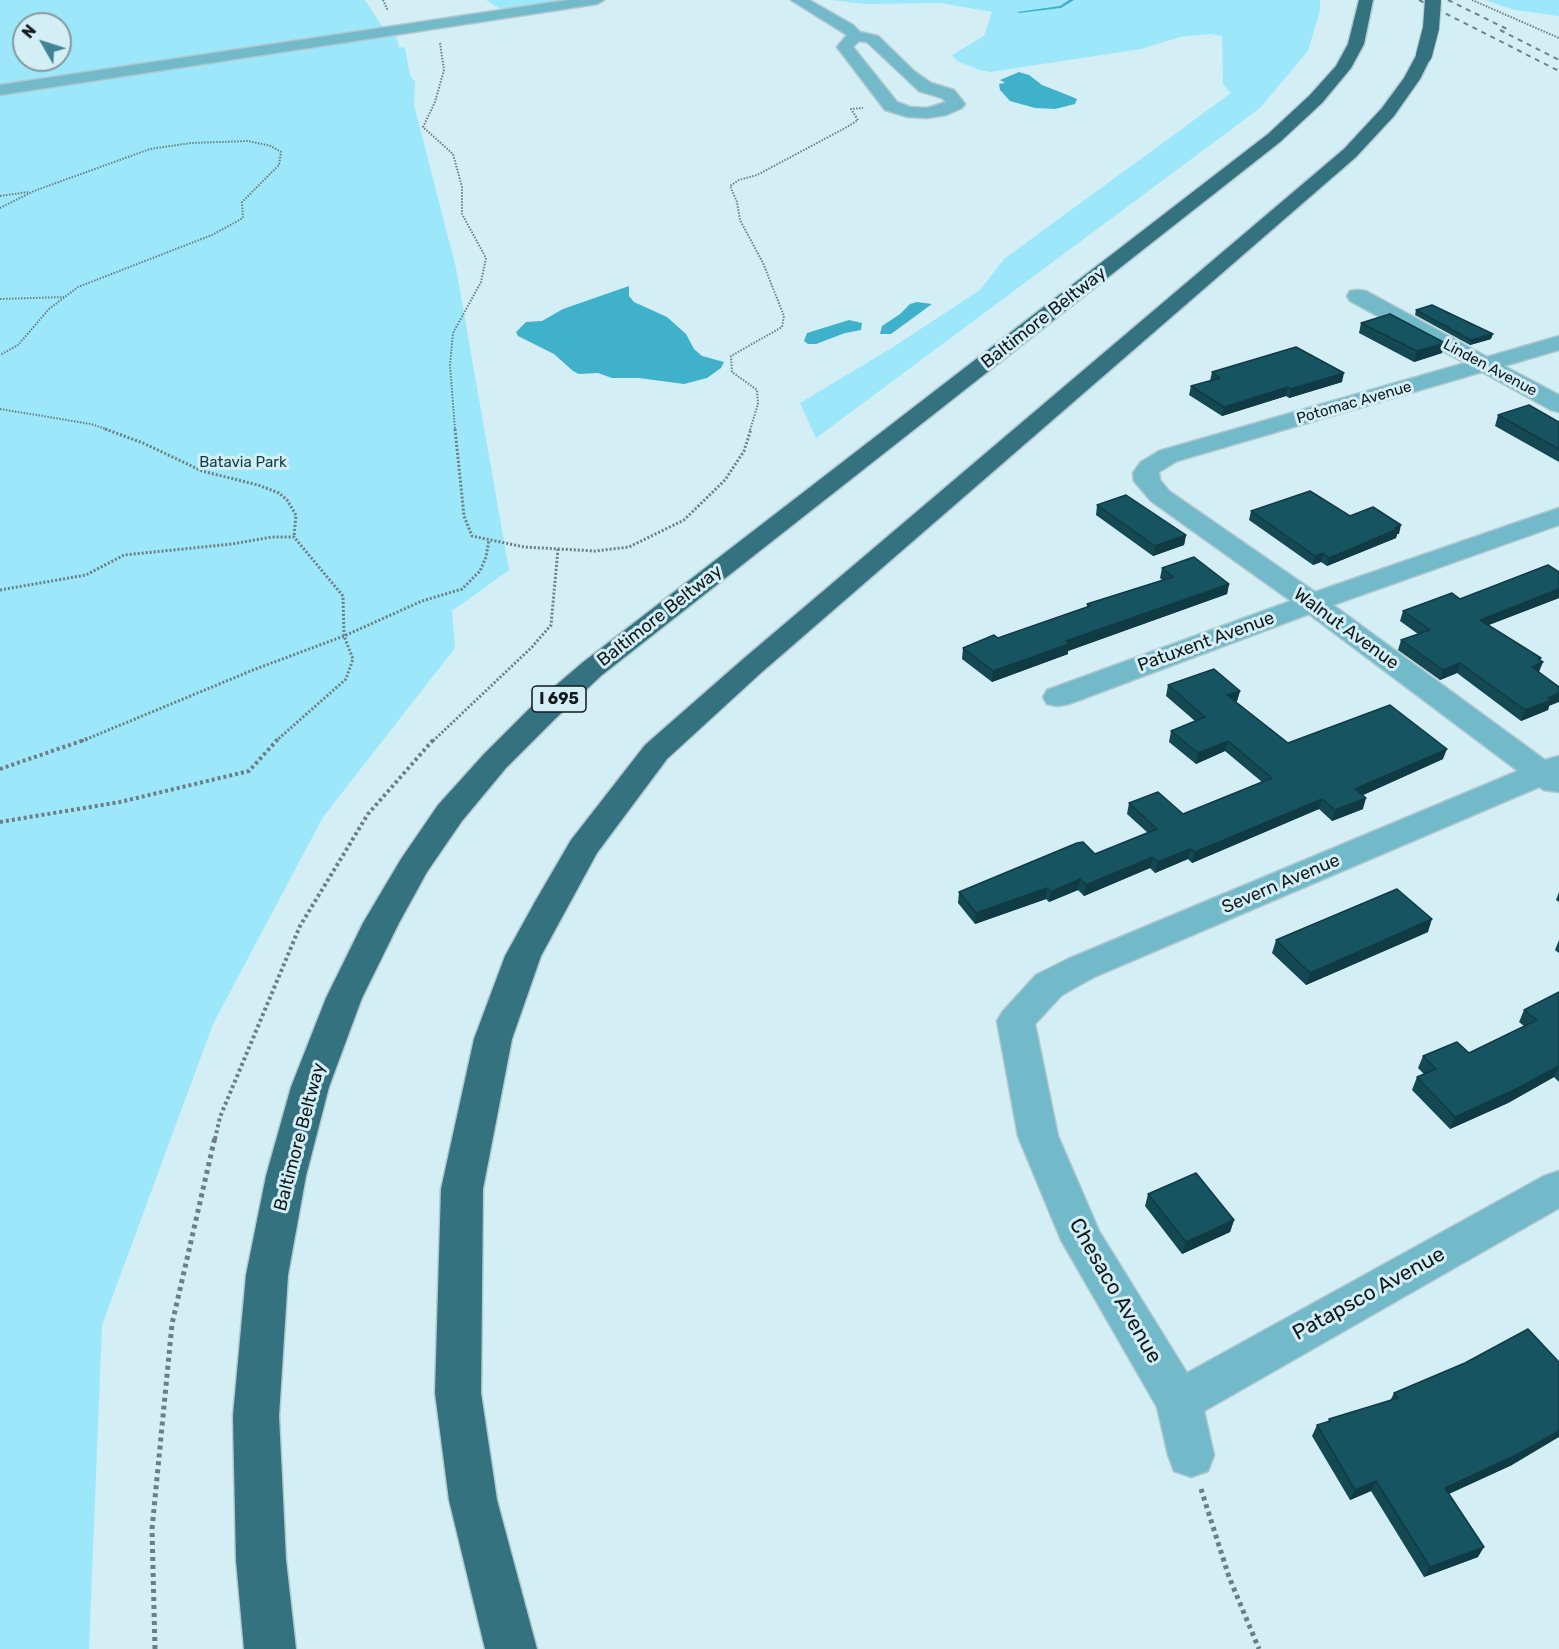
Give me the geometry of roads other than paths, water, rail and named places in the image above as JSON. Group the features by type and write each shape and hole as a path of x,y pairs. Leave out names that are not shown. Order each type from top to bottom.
{"highway":[{"name":"Baltimore Beltway","path":"270,1649 261,1560 256,1416 267,1275 286,1176 310,1087 344,998 381,923 413,867 450,813 495,761 544,712 592,669 1274,138 1316,99 1343,68 1356,44 1366,0"},
{"path":"512,1649 500,1611 473,1500 458,1393 462,1189 493,1039 523,956 553,900 595,830 656,752 752,666 1350,153 1388,112 1412,79 1424,55 1431,28 1433,0"}],"street":[{"path":"0,90 597,0"},
{"path":"798,0 848,28 855,35 872,39 908,74 925,87 948,94 956,104 940,111 927,113 908,112 891,106 844,47 855,35"},
{"name":"Linden Avenue","path":"1358,296 1559,405"},
{"name":"Potomac Avenue","path":"1150,466 1168,456 1559,343"},
{"name":"Walnut Avenue","path":"1150,466 1146,473 1147,481 1160,496 1553,775"},
{"name":"Patuxent Avenue","path":"1058,697 1312,603 1559,516"},
{"name":"Severn Avenue","path":"1016,1021 1049,985 1081,968 1553,775"},
{"name":"Chesaco Avenue","path":"1016,1021 1038,1136 1082,1240 1179,1401 1191,1455"},
{"name":"Patapsco Avenue","path":"1179,1401 1559,1188"}],"waterway":[{"path":"1019,12 1061,7 1072,0"}],"railway":[{"path":"1419,0 1559,71"},
{"path":"1448,0 1511,31"},
{"path":"1500,30 1559,60"}],"park label":[{"name":"Batavia Park","path":"243,463"}]}
